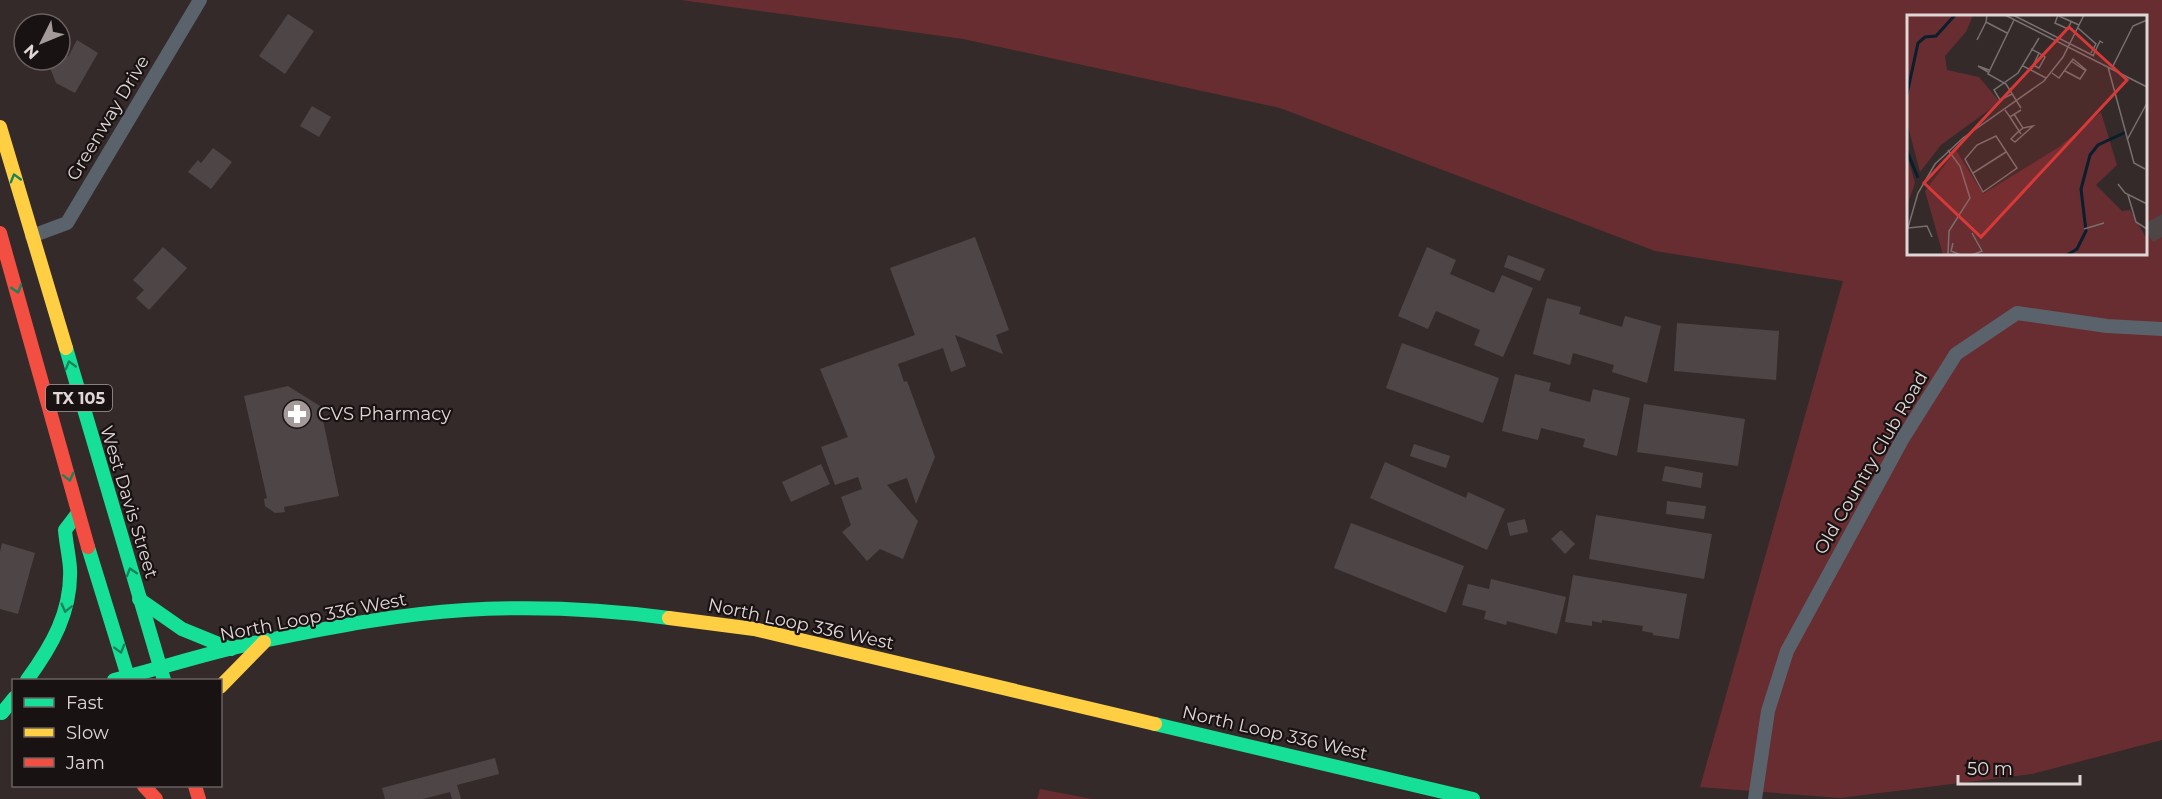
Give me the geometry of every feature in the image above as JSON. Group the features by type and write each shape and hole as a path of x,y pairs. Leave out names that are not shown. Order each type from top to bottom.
{"main road":[{"name":"West Davis Street","path":"0,127 162,674"},
{"name":"TX 105","path":"0,233 124,679"},
{"path":"28,679 58,633 69,606 70,571 65,530 78,513"},
{"path":"139,599 166,622 189,635 231,649"},
{"name":"North Loop 336 West","path":"124,679 162,674 231,649 266,640 401,616 464,610 576,609 692,620 776,634 1473,799"},
{"path":"222,685 266,640"},
{"path":"145,787 156,799"}],"street":[{"name":"Greenway Drive","path":"32,236 67,223 200,0"},
{"name":"Old Country Club Road","path":"1755,799 1768,711 1787,651 1903,438 1956,354 2017,313 2107,326 2162,329"}],"shaded area":[{"path":"681,0 2162,0 2162,740 2032,774 1840,798 1700,787 1843,281 1655,251 1280,108 963,39"},
{"path":"1040,789 1092,799 1037,799"}],"building":[{"path":"288,14 314,31 285,74 259,56"},
{"path":"77,40 98,53 75,93 56,83 52,72 72,72 72,49"},
{"path":"312,106 331,117 319,137 300,126"},
{"path":"213,148 232,162 211,189 188,172 198,160 201,163"},
{"path":"2162,214 2162,237 2153,242 2147,232 2147,222"},
{"path":"975,237 1009,330 996,335 1003,354 955,335 966,366 951,372 943,348 898,364 904,382 907,381 935,457 916,504 907,478 887,485 918,521 903,559 880,549 867,561 842,532 851,525 841,497 862,489 858,477 835,485 821,447 848,437 820,369 915,335 890,268"},
{"path":"163,247 187,268 149,310 136,298 144,290 133,280"},
{"path":"1427,247 1456,260 1450,274 1494,293 1502,275 1533,288 1503,357 1474,345 1480,330 1436,311 1428,329 1398,316"},
{"path":"1508,255 1545,269 1540,281 1504,267"},
{"path":"1547,298 1581,307 1579,314 1622,327 1625,316 1661,326 1647,383 1612,372 1614,365 1573,353 1570,365 1533,354"},
{"path":"1677,323 1779,331 1776,380 1674,371"},
{"path":"1402,343 1499,378 1483,423 1386,388"},
{"path":"1515,374 1551,383 1549,391 1590,402 1593,389 1630,398 1617,456 1583,447 1585,439 1541,428 1538,440 1502,431"},
{"name":"CVS Pharmacy","path":"288,386 320,406 339,496 284,507 285,512 275,513 265,506 264,499 267,498 244,396"},
{"path":"1644,404 1745,419 1738,466 1637,452"},
{"path":"1414,444 1450,456 1446,468 1410,456"},
{"path":"1385,462 1466,498 1468,492 1505,509 1487,550 1370,498"},
{"path":"821,464 830,484 791,502 782,482"},
{"path":"1665,466 1703,473 1701,488 1662,481"},
{"path":"1667,501 1706,506 1704,519 1666,514"},
{"path":"1596,515 1712,534 1704,579 1589,559"},
{"path":"1525,519 1528,532 1510,536 1507,523"},
{"path":"1351,523 1464,566 1446,613 1334,568"},
{"path":"1561,530 1575,544 1565,554 1551,539"},
{"path":"2,543 35,553 18,614 0,609"},
{"path":"1573,575 1687,594 1679,639 1653,635 1653,633 1642,631 1643,626 1602,620 1602,623 1592,621 1592,626 1565,622"},
{"path":"1491,579 1566,597 1557,634 1507,621 1506,625 1484,619 1486,611 1462,605 1468,584 1489,589"},
{"path":"495,758 499,774 457,785 461,799 452,799 450,792 423,799 385,799 382,788"}],"traffic: fast":[{"path":"66,348 164,679"},
{"path":"28,679 45,654 64,613 70,584 65,530 78,513"},
{"path":"88,547 129,679"},
{"path":"139,599 182,629 231,649"},
{"path":"118,679 249,644 341,626 415,615 465,610 541,608 593,610 669,618"},
{"path":"2,713 12,700"},
{"path":"1155,724 1473,799"}],"traffic: slow":[{"path":"0,127 66,348"},
{"path":"669,618 754,629 1155,724"},
{"path":"222,685 264,642"}],"traffic: jam":[{"path":"0,233 88,547"},
{"path":"145,787 156,799"},
{"path":"195,787 199,799"}],"place":[{"name":"CVS Pharmacy","path":"297,414"}]}
